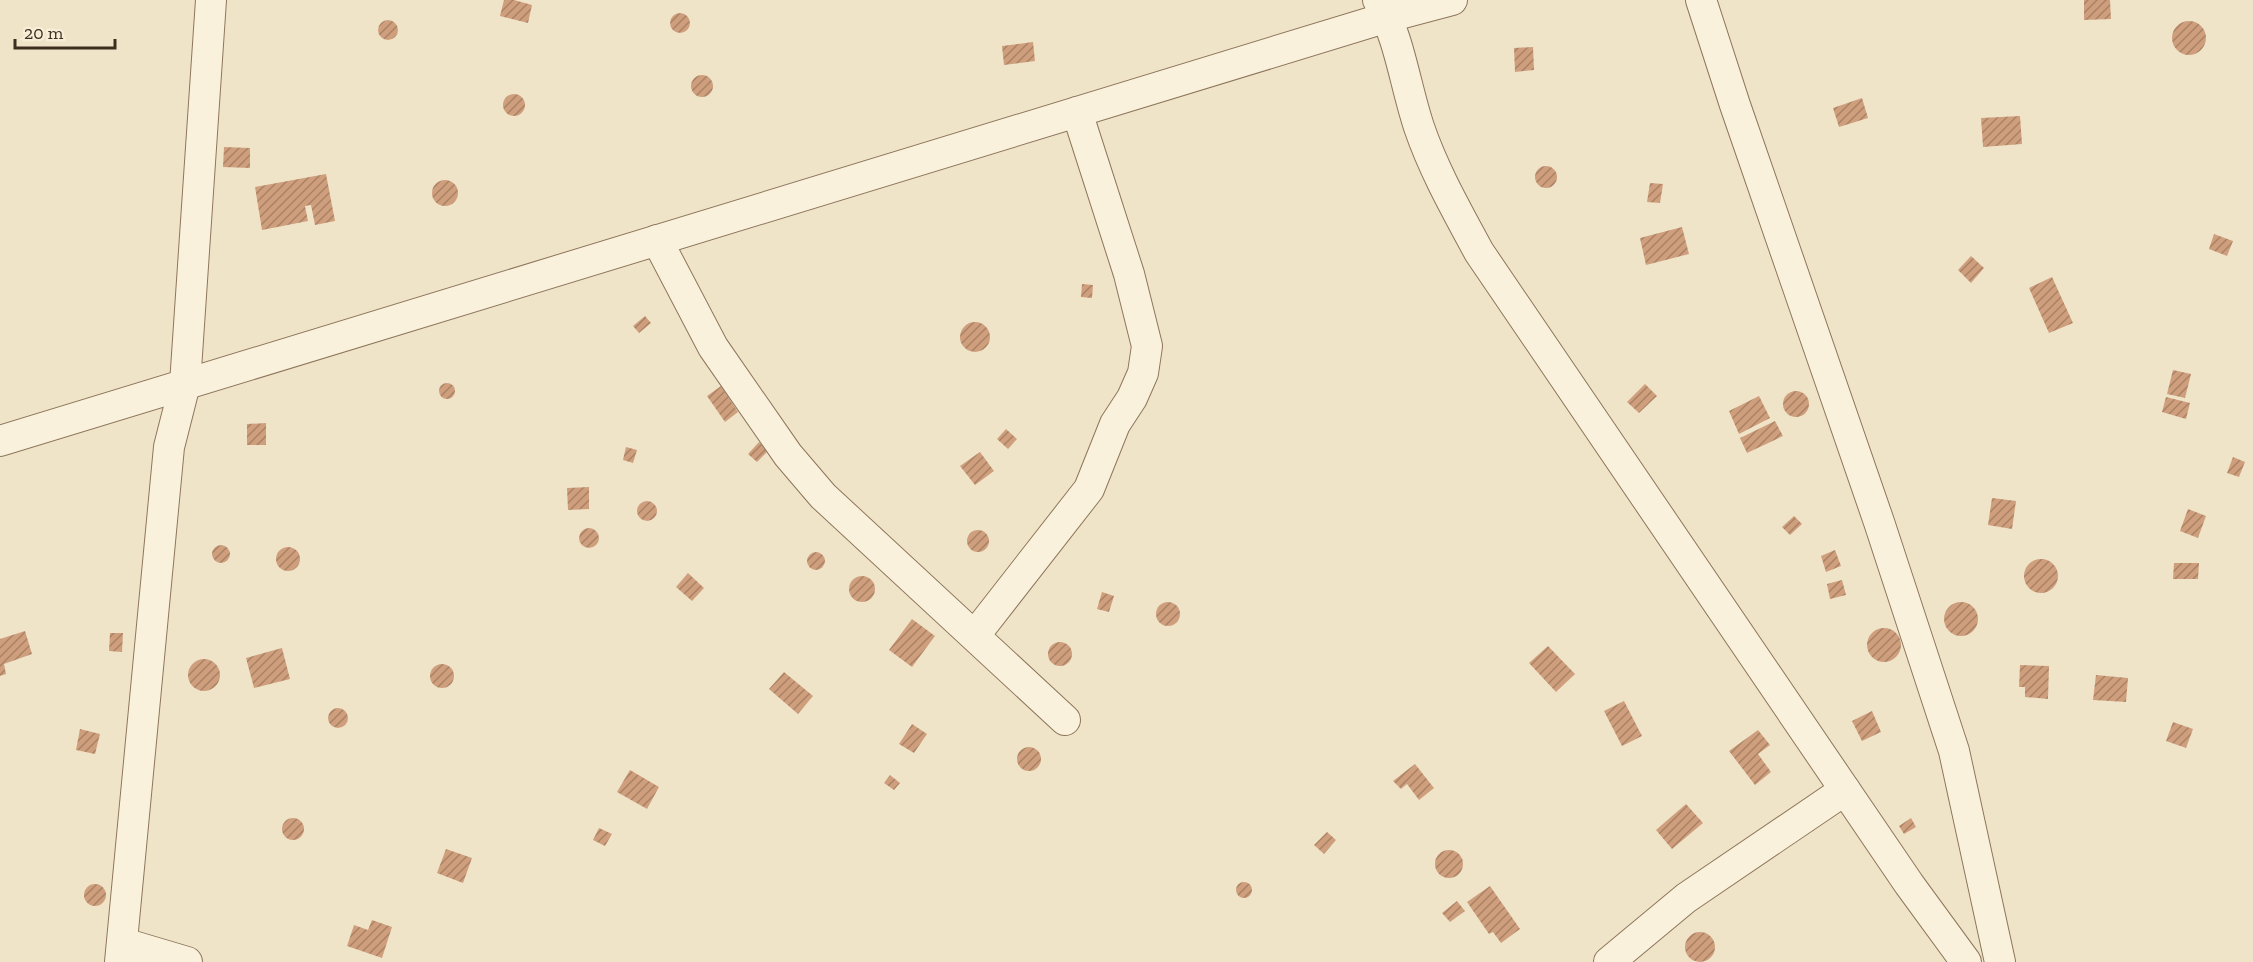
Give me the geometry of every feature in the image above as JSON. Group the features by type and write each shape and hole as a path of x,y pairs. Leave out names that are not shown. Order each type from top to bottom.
{"street":[{"path":"187,962 122,953 169,447 185,384 211,0"},
{"path":"0,441 1077,112 1383,9 1452,0"},
{"path":"1701,0 1879,522 1954,751 2000,962"},
{"path":"1383,9 1419,127 1439,179 1479,252 1909,884 1966,962"},
{"path":"975,634 1089,489 1115,424 1132,399 1143,373 1147,346 1129,274 1077,112"},
{"path":"657,240 713,347 788,455 823,496 975,634 1065,720"},
{"path":"1609,962 1686,898 1845,790"}],"building":[{"path":"504,0 532,5 528,23 500,16"},
{"path":"2084,0 2110,0 2111,19 2084,20"},
{"path":"680,13 687,16 690,23 687,30 680,33 673,30 670,23 673,16"},
{"path":"388,20 395,23 398,30 395,37 388,40 381,37 378,30 381,23"},
{"path":"2189,21 2201,26 2206,38 2201,50 2189,55 2177,50 2172,38 2177,26"},
{"path":"1033,42 1035,61 1004,65 1002,46"},
{"path":"1533,47 1534,70 1515,72 1514,48"},
{"path":"702,75 710,78 713,86 710,94 702,97 694,94 691,86 694,78"},
{"path":"514,94 522,97 525,105 522,113 514,116 506,113 503,105 506,97"},
{"path":"1862,98 1868,118 1839,127 1833,108"},
{"path":"2020,116 2022,144 1983,147 1981,118"},
{"path":"224,147 250,148 250,168 223,167"},
{"path":"1546,166 1554,169 1557,177 1554,185 1546,188 1538,185 1535,177 1538,169"},
{"path":"326,174 335,221 315,225 311,205 305,206 308,221 262,230 255,187"},
{"path":"445,180 454,184 458,193 454,202 445,206 436,202 432,193 436,184"},
{"path":"1650,183 1663,184 1660,203 1647,202"},
{"path":"1682,227 1689,254 1646,265 1640,238"},
{"path":"2214,234 2233,241 2227,256 2209,249"},
{"path":"1971,256 1984,268 1971,283 1958,270"},
{"path":"2052,277 2073,323 2049,333 2029,288"},
{"path":"1082,284 1093,285 1092,298 1081,297"},
{"path":"645,316 651,323 639,333 633,326"},
{"path":"975,322 986,326 990,337 986,348 975,352 964,348 960,337 964,326"},
{"path":"2173,370 2191,374 2185,398 2167,394"},
{"path":"447,383 455,391 447,399 439,391"},
{"path":"1645,384 1657,396 1639,413 1627,402"},
{"path":"721,386 738,412 725,422 707,396"},
{"path":"1796,391 1805,395 1809,404 1805,413 1796,417 1787,413 1783,404 1787,395"},
{"path":"1759,396 1770,418 1739,434 1729,411"},
{"path":"2166,397 2190,403 2186,419 2162,412"},
{"path":"1775,421 1783,436 1747,453 1740,438"},
{"path":"266,423 266,445 247,445 247,424"},
{"path":"1006,429 1017,439 1008,449 997,439"},
{"path":"759,442 768,451 757,462 748,454"},
{"path":"626,447 637,450 633,463 623,460"},
{"path":"980,452 994,471 975,485 960,466"},
{"path":"2233,457 2245,462 2239,477 2227,473"},
{"path":"589,487 589,509 568,510 567,488"},
{"path":"1992,498 2016,501 2012,529 1988,525"},
{"path":"647,501 654,504 657,511 654,518 647,521 640,518 637,511 640,504"},
{"path":"2188,509 2206,516 2198,538 2180,531"},
{"path":"1794,516 1802,524 1790,535 1782,527"},
{"path":"589,528 596,531 599,538 596,545 589,548 582,545 579,538 582,531"},
{"path":"978,530 986,533 989,541 986,549 978,552 970,549 967,541 970,533"},
{"path":"221,545 227,548 230,554 227,560 221,563 215,560 212,554 215,548"},
{"path":"288,547 293,548 299,554 299,564 293,570 288,571 283,570 277,564 276,559 277,554 283,548"},
{"path":"1835,550 1841,566 1826,572 1821,556"},
{"path":"816,552 824,557 825,561 820,569 816,570 808,565 807,561 812,553"},
{"path":"2041,559 2053,564 2058,576 2053,588 2041,593 2029,588 2024,576 2029,564"},
{"path":"2174,563 2199,563 2198,579 2173,579"},
{"path":"688,573 704,588 692,601 676,587"},
{"path":"862,576 871,580 875,589 871,598 862,602 853,598 849,589 853,580"},
{"path":"1842,580 1846,595 1830,599 1827,584"},
{"path":"1102,592 1114,596 1109,612 1097,609"},
{"path":"1168,602 1176,606 1180,614 1176,622 1168,626 1160,622 1156,614 1160,606"},
{"path":"1961,602 1973,607 1978,619 1973,631 1961,636 1949,631 1944,619 1949,607"},
{"path":"912,619 935,636 912,667 889,650"},
{"path":"1884,628 1896,633 1901,645 1896,657 1884,662 1872,657 1867,645 1872,633"},
{"path":"25,631 32,654 4,664 6,674 0,676 0,639"},
{"path":"110,633 123,633 122,652 109,651"},
{"path":"1060,642 1068,646 1072,654 1068,662 1060,666 1052,662 1048,654 1052,646"},
{"path":"1548,646 1575,674 1556,692 1529,663"},
{"path":"282,648 290,679 254,688 246,658"},
{"path":"204,659 216,663 220,675 216,687 204,691 192,687 188,675 192,663"},
{"path":"442,664 450,668 454,676 450,684 442,688 434,684 430,676 434,668"},
{"path":"2020,665 2049,666 2048,699 2025,697 2025,687 2019,687"},
{"path":"784,672 813,696 798,714 769,689"},
{"path":"2096,675 2128,678 2126,702 2093,700"},
{"path":"1624,701 1642,736 1622,746 1604,711"},
{"path":"338,708 345,711 348,718 345,725 338,728 331,725 328,718 331,711"},
{"path":"1872,711 1881,732 1862,741 1852,721"},
{"path":"2173,722 2193,729 2186,748 2166,741"},
{"path":"912,724 927,734 914,753 899,744"},
{"path":"80,729 100,734 95,754 76,750"},
{"path":"1758,730 1770,745 1758,754 1771,772 1755,785 1729,751"},
{"path":"1029,747 1038,750 1041,759 1038,768 1029,771 1020,768 1017,759 1020,750"},
{"path":"1415,764 1434,788 1419,800 1407,784 1401,789 1393,781"},
{"path":"630,770 659,787 647,809 617,792"},
{"path":"890,775 900,783 894,790 884,783"},
{"path":"1686,804 1703,823 1672,849 1656,830"},
{"path":"293,818 301,821 304,829 301,837 293,840 285,837 282,829 285,821"},
{"path":"1911,818 1916,827 1904,834 1899,826"},
{"path":"599,828 612,834 605,846 593,840"},
{"path":"1327,832 1336,840 1324,854 1314,845"},
{"path":"446,849 472,858 463,883 437,873"},
{"path":"1449,850 1459,854 1463,864 1459,874 1449,878 1439,874 1435,864 1439,854"},
{"path":"1241,882 1247,882 1252,890 1250,896 1241,898 1236,893 1236,887"},
{"path":"95,884 103,887 106,895 103,903 95,906 87,903 84,895 87,887"},
{"path":"1490,886 1520,929 1501,943 1493,932 1489,934 1467,902"},
{"path":"1457,901 1465,911 1450,922 1442,913"},
{"path":"372,920 392,927 382,958 347,946 354,925 368,930"},
{"path":"1700,932 1711,936 1715,947 1711,958 1700,962 1689,958 1685,947 1689,936"}]}
